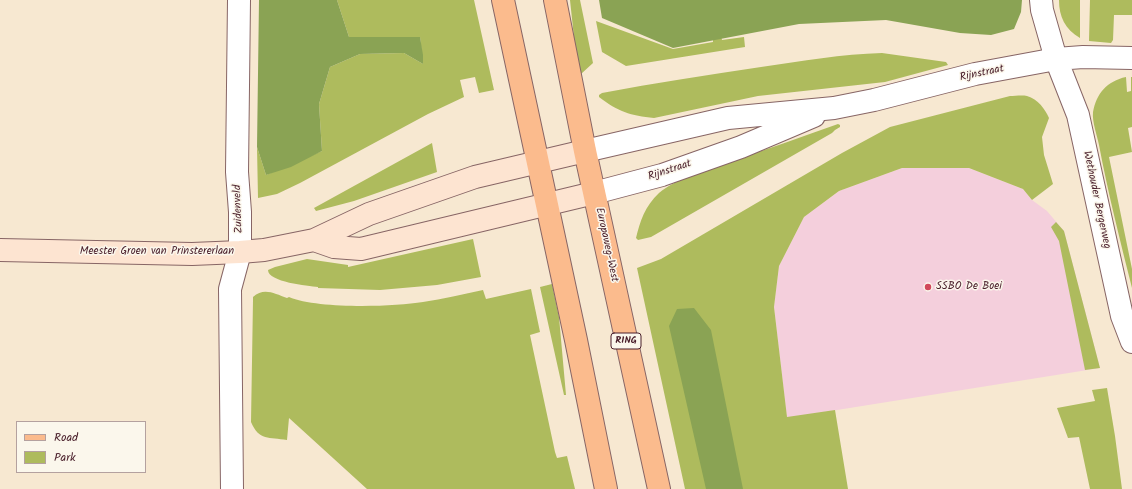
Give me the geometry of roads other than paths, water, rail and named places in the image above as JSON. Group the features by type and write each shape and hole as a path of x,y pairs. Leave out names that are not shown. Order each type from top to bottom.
{"main road":[{"path":"503,0 576,340 606,489"},
{"name":"Europaweg-West","path":"555,0 594,193 659,489"}],"street":[{"name":"Zuidenveld","path":"232,489 230,289 240,252 240,212 237,172 239,0"},
{"name":"Wethouder Bergerweg","path":"1041,0 1042,10 1056,59 1078,115 1122,316 1132,342"},
{"name":"Rijnstraat","path":"586,151 728,118 834,108 874,100 975,74 1056,59 1083,57 1132,58"},
{"name":"Rijnstraat","path":"594,193 662,175 741,147 834,108"},
{"name":"Meester Groen van Prinstererlaan","path":"0,250 169,254 264,250 314,240 369,214 475,177 586,151"},
{"path":"314,240 334,247 361,249 594,193"}],"place":[{"name":"SSBO De Boei","path":"928,287"}]}
